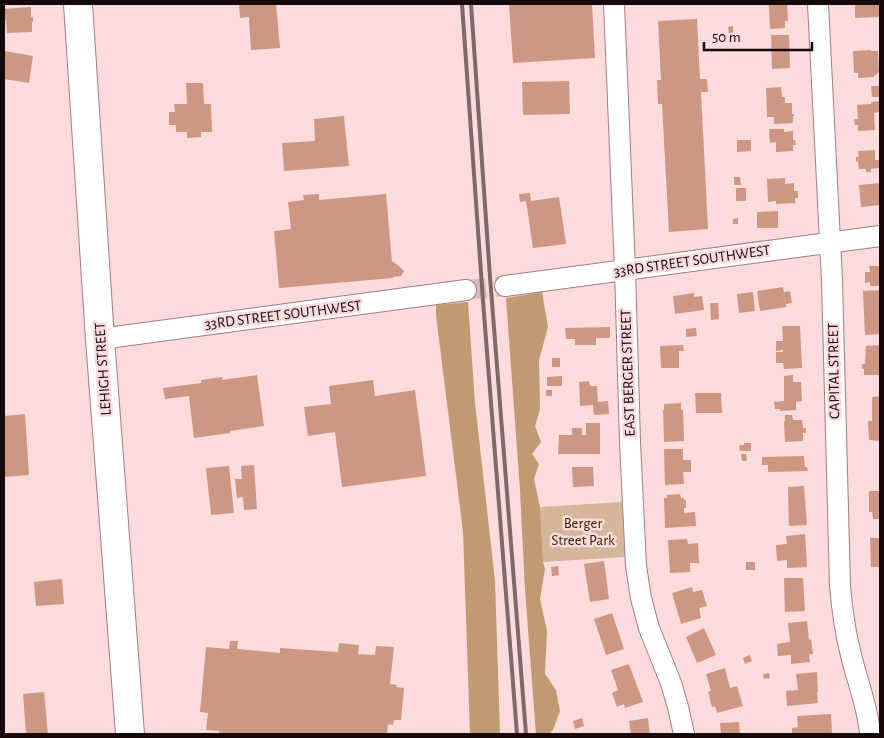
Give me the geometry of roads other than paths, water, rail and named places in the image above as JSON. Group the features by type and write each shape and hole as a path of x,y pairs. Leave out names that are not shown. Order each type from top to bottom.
{"highway":[{"name":"LEHIGH STREET","path":"78,4 100,339 130,734"}],"street":[{"name":"EAST BERGER STREET","path":"614,4 636,566 641,598 649,628 671,683 684,734"},
{"name":"CAPITAL STREET","path":"818,4 832,280 840,586 851,656 863,697 870,734"},
{"name":"33RD STREET SOUTHWEST","path":"505,286 880,236"},
{"name":"33RD STREET SOUTHWEST","path":"100,339 466,290"}],"tunnel":[{"path":"466,290 505,286"}],"railway":[{"path":"462,4 517,734"},
{"path":"471,4 490,277 526,734"}],"park label":[{"name":"Berger Street Park","path":"583,532"}]}
